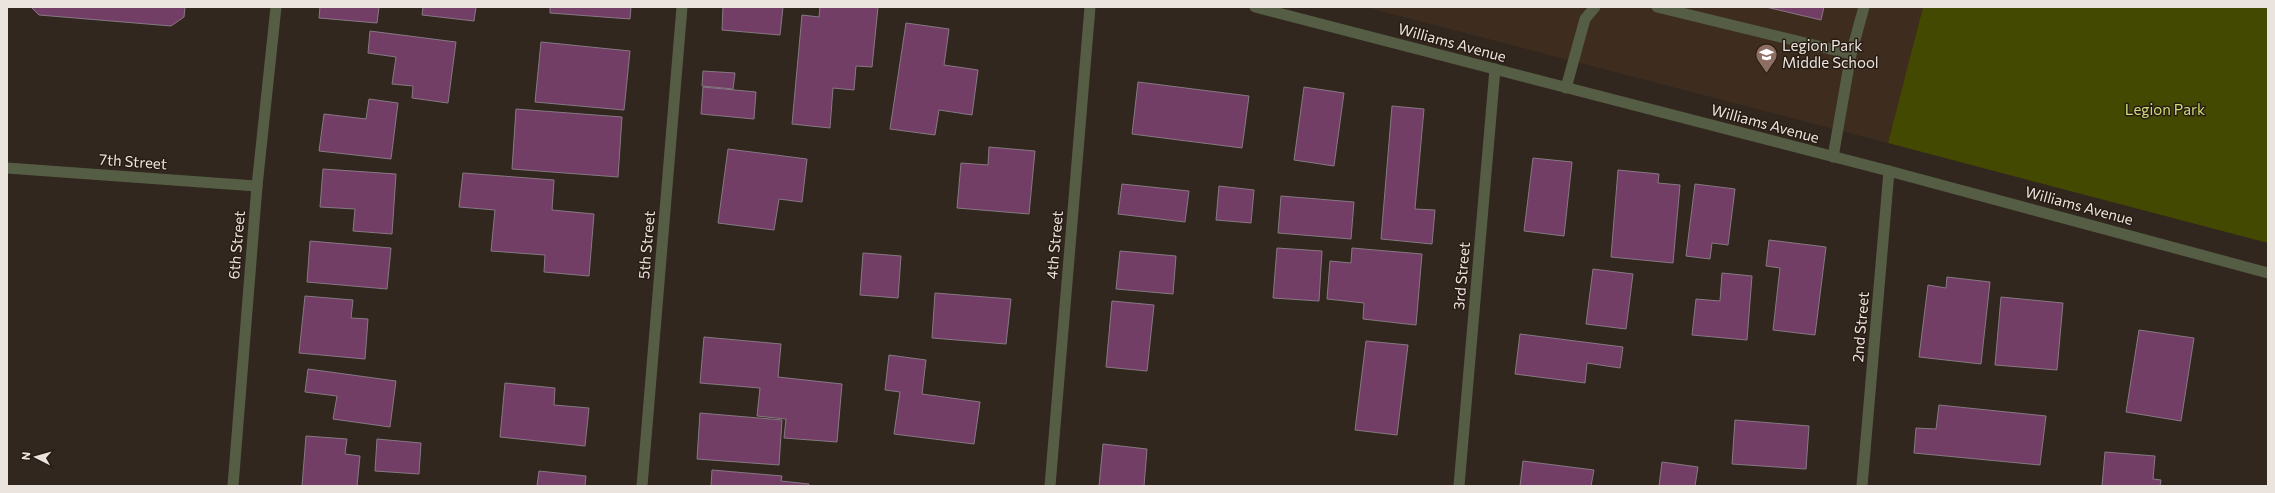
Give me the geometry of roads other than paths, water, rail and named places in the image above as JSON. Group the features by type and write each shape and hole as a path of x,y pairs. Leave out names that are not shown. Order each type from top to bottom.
{"street":[{"name":"6th Street","path":"233,486 257,186 276,7"},
{"name":"5th Street","path":"642,486 682,7"},
{"name":"4th Street","path":"1050,486 1090,7"},
{"name":"Williams Avenue","path":"1255,7 1889,171 2268,272"},
{"path":"1566,88 1585,19 1596,7"},
{"path":"1657,7 1851,54"},
{"path":"1833,157 1851,54 1864,7"},
{"name":"3rd Street","path":"1459,486 1495,69"},
{"name":"7th Street","path":"7,168 257,186"},
{"name":"2nd Street","path":"1862,486 1889,171"}],"place":[{"name":"Legion Park Middle School","path":"1766,74"}],"park label":[{"name":"Legion Park","path":"2165,110"}]}
